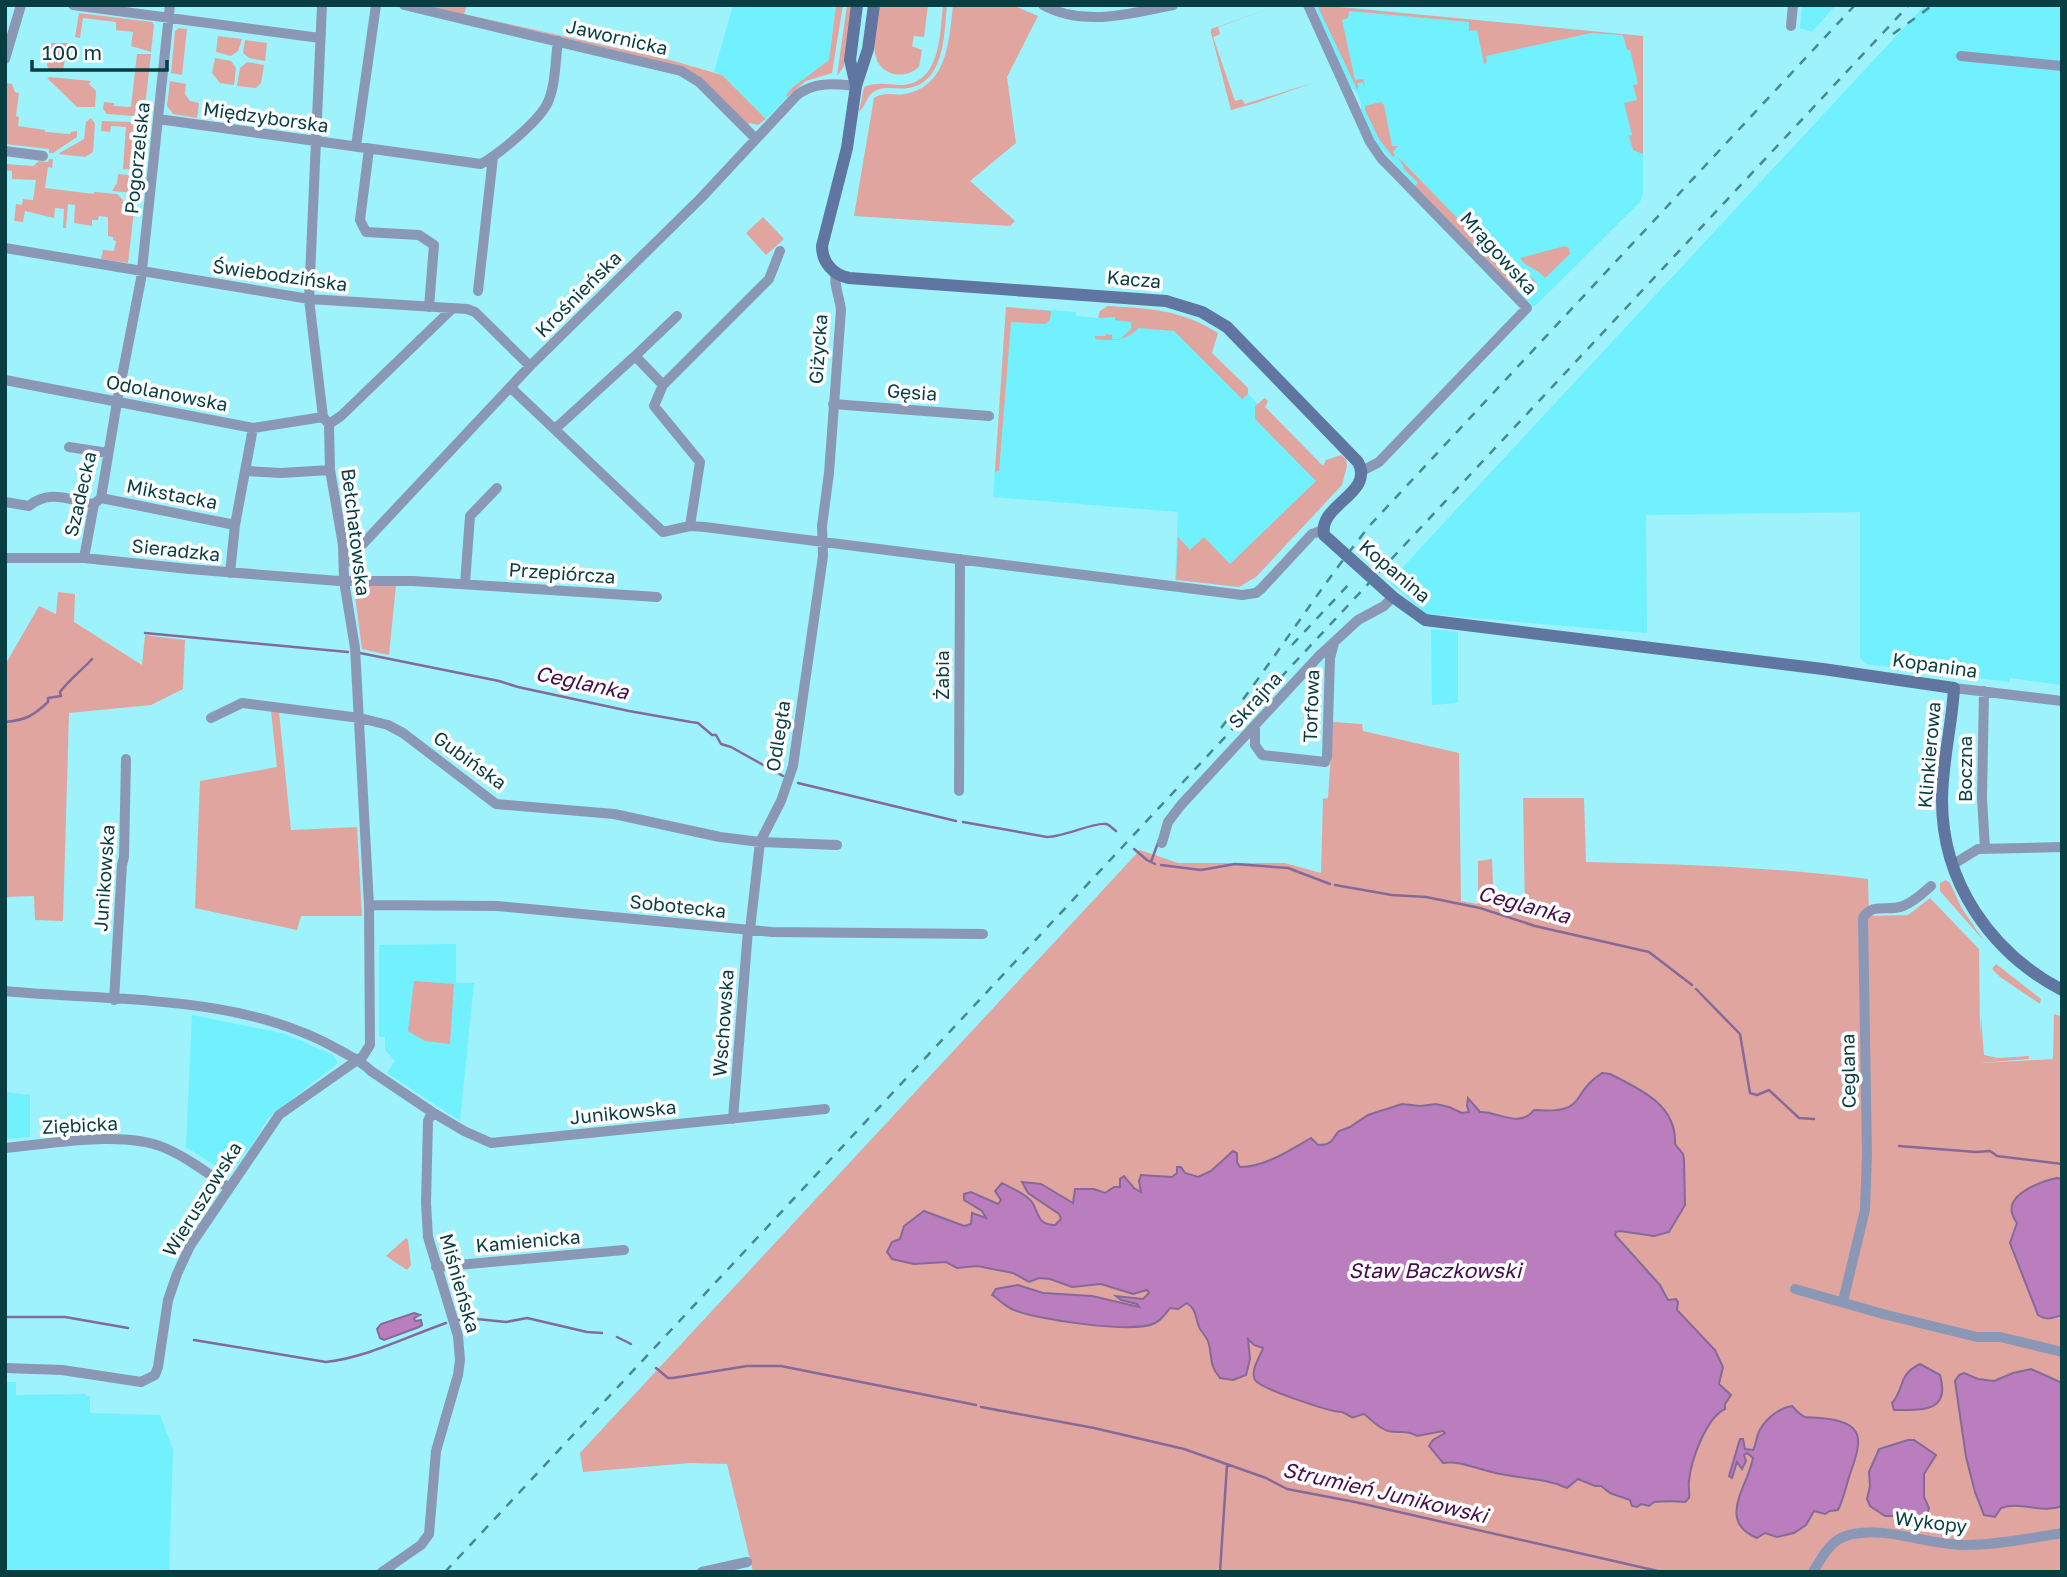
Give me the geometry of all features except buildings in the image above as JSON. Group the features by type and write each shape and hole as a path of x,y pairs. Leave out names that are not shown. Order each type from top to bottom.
{"street":[{"path":"5,59 21,5"},
{"path":"73,5 320,38"},
{"name":"Pogorzelska","path":"142,273 170,5"},
{"name":"Bełchatowska","path":"322,5 309,299 326,420 330,470 343,545 344,581 355,648 360,718 369,905 371,1036 366,1052 357,1060"},
{"path":"356,146 376,5"},
{"name":"Jawornicka","path":"404,5 685,72 699,82 756,139"},
{"path":"856,86 850,60 857,5"},
{"path":"856,86 868,49 874,5"},
{"path":"1043,5 1060,13 1084,17 1124,14 1173,5"},
{"name":"Mrągowska","path":"1308,5 1370,142 1381,158 1527,308 1379,462 1362,471 1358,485 1329,516 1323,530"},
{"path":"1791,26 1793,5"},
{"path":"478,292 493,157 520,134 546,106 558,41"},
{"path":"1961,56 2062,66"},
{"path":"832,83 842,75 850,60"},
{"name":"Krośnieńska","path":"344,564 530,366 701,198 800,93 813,86 832,83 856,86"},
{"name":"Giżycka","path":"823,541 822,526 841,310 836,274 824,259 822,246 847,148 856,86"},
{"name":"Międzyborska","path":"159,119 481,164 493,157"},
{"path":"369,149 360,220 366,232 419,235 434,245 429,307"},
{"path":"5,151 43,156"},
{"name":"Świebodzińska","path":"5,248 309,299 454,308 475,312 530,366"},
{"path":"690,526 700,462 654,406 663,385 769,279 780,251"},
{"name":"Szadecka","path":"84,558 108,453 142,273"},
{"name":"Kacza","path":"836,274 849,278 1117,297 1167,302 1187,307 1227,327 1343,444 1358,461 1362,471"},
{"path":"326,420 341,416 454,308"},
{"path":"555,429 677,316"},
{"path":"634,357 663,385"},
{"name":"Odolanowska","path":"5,380 253,428 326,420"},
{"path":"510,387 663,531 690,526 1249,595 1261,589 1315,532 1323,530"},
{"name":"Gęsia","path":"834,404 989,415"},
{"path":"230,573 235,525 253,428"},
{"path":"69,447 108,453"},
{"path":"246,471 281,473 330,470"},
{"path":"465,584 470,516 497,488"},
{"name":"Mikstacka","path":"5,502 29,506 40,497 48,495 235,525"},
{"name":"Kopanina","path":"1323,530 1328,540 1393,597 1425,620 2062,701"},
{"name":"Odległa","path":"749,930 760,842 781,801 793,766 823,541"},
{"name":"Sieradzka","path":"5,558 84,558 344,581"},
{"name":"Żabia","path":"959,791 960,559"},
{"name":"Przepiórcza","path":"344,581 413,581 657,597"},
{"name":"Skrajna","path":"1162,843 1173,814 1334,642 1358,620 1384,606 1393,597"},
{"name":"Torfowa","path":"1255,727 1255,745 1262,755 1325,762 1330,658 1334,642"},
{"name":"Klinkierowa","path":"1954,688 1942,800 1945,834 1952,865 1969,903 1996,941 2021,964 2062,990"},
{"name":"Boczna","path":"1984,691 1982,810 1985,848"},
{"name":"Gubińska","path":"211,718 242,703 360,718 388,725 402,733 496,804 614,814 704,835 760,842 837,845"},
{"name":"Junikowska","path":"114,1000 124,857 126,759"},
{"path":"1952,865 1971,852 1985,848 2062,847"},
{"name":"Ceglana","path":"1843,1301 1865,1202 1867,1154 1863,918 1875,908 1903,906 1931,886"},
{"name":"Sobotecka","path":"369,905 497,906 749,930 983,934"},
{"name":"Wschowska","path":"733,1119 749,930"},
{"path":"5,991 190,1004 290,1027 317,1037 357,1060 432,1112"},
{"name":"Wieruszowska","path":"5,1368 62,1370 141,1382 155,1375 168,1300 190,1246 279,1115 357,1060"},
{"name":"Junikowska","path":"432,1112 491,1143 825,1109"},
{"name":"Miśnieńska","path":"382,1572 421,1545 429,1534 436,1451 458,1376 460,1360 458,1336 436,1267 426,1220 428,1121 432,1112"},
{"name":"Ziębicka","path":"5,1148 133,1140 163,1147 229,1188"},
{"name":"Kamienicka","path":"436,1267 624,1250"},
{"path":"1795,1289 1977,1337 2000,1337 2062,1352"},
{"name":"Wykopy","path":"1813,1572 1826,1550 1841,1538 1854,1534 1881,1533 1965,1545 2062,1533"},
{"path":"702,1572 747,1562"}],"shaded area":[{"path":"422,5 467,5 464,14 670,60 722,75 766,119 758,125 748,125 702,81"},
{"path":"733,5 836,5 829,60 786,95 766,119 722,75 714,72"},
{"path":"836,5 843,5 832,73 806,81 787,97 792,88 829,60"},
{"path":"847,5 852,5 844,66 837,76"},
{"path":"879,5 928,5 924,37 914,36 912,46 922,50 919,67 911,72 901,75 885,70 875,55"},
{"path":"943,5 947,5 943,43 936,67 929,77 908,88 883,88 875,91 859,112 864,87 878,84 902,85 915,82 924,76 936,55"},
{"path":"953,5 1012,5 1038,16 1007,77 1016,143 970,181 1015,221 1010,226 854,216 874,98 886,94 905,94 930,82 944,60"},
{"path":"1279,5 1218,27 1220,34 1213,37 1235,101 1242,99 1245,104 1315,82 1231,110 1211,29"},
{"path":"1317,5 1643,36 1643,154 1633,150 1629,136 1632,135 1624,103 1637,100 1633,85 1638,84 1630,50 1627,50 1623,35 1591,33 1486,56 1487,63 1484,64 1477,30 1469,31 1469,22 1349,11 1348,18 1342,20 1355,80 1363,79 1365,87 1362,82 1358,83 1358,91"},
{"path":"1802,5 1836,5 1812,32 1800,28"},
{"path":"2062,5 2062,685 2010,678 2009,682 1866,664 1860,658 1860,512 1646,515 1647,633 1426,614 1389,582 1924,6"},
{"path":"1314,6 1643,36 1643,194 1640,202 1534,307 1406,177 1376,142 1361,110 1356,91 1351,88"},
{"path":"79,13 152,22 151,52 131,46 133,32 116,30 116,22 83,18 80,38 75,37"},
{"path":"179,28 187,29 182,75 171,73 175,31"},
{"path":"218,36 242,39 238,51 231,56 216,52"},
{"path":"245,40 267,43 265,61 249,58 243,53"},
{"path":"50,43 67,43 63,72 51,72 47,66"},
{"path":"137,54 151,54 145,106 133,116 107,114 103,109 104,102 114,103 114,106 131,107"},
{"path":"215,58 231,61 236,68 234,85 220,83 212,73"},
{"path":"247,62 264,65 261,83 256,88 237,86 240,68"},
{"path":"47,78 91,81 89,84 96,91 95,107 77,107"},
{"path":"170,81 186,84 185,94 190,101 199,103 197,118 173,114 167,106"},
{"path":"6,83 12,84 15,92 19,93 16,116 19,117 18,126 45,132 70,134 77,131 77,137 53,153 49,153 49,149 5,144"},
{"path":"1381,102 1384,105 1392,146 1398,146 1393,157 1379,139 1365,110 1365,106"},
{"path":"91,118 95,124 93,152 85,157 58,154 84,139 86,122"},
{"path":"102,121 130,122 141,134 138,170 123,169 126,127 111,126 110,132 101,131"},
{"path":"1397,156 1464,225 1470,221 1473,225 1469,230 1518,280 1523,276 1534,279 1536,284 1527,292 1516,290 1415,186 1418,183 1403,168"},
{"path":"53,159 52,168 48,167 45,188 117,194 123,200 123,210 134,211 128,263 101,259 103,250 114,251 116,241 108,236 108,217 99,216 98,220 92,220 92,226 74,223 75,205 68,204 66,228 63,228 64,209 55,208 54,218 25,211 23,222 14,221 16,204 22,205 23,199 33,200 36,180 12,179 12,171 5,170 5,164 33,166 39,161 48,162"},
{"path":"118,174 137,176 136,193 112,191"},
{"path":"763,217 784,239 766,255 746,233"},
{"path":"1565,246 1569,248 1570,254 1545,278 1520,258"},
{"path":"1108,306 1178,315 1218,333 1212,353 1248,388 1248,394 1242,399 1174,331 1139,328 1121,339 1131,329 1131,322 1115,320 1115,317 1098,318 1100,311"},
{"path":"1006,307 1076,312 1076,316 1099,318 1104,314 1179,324 1327,474 1229,568 1206,582 1175,579 1178,512 993,497"},
{"path":"1006,307 1051,311 1050,320 1045,324 1011,322 999,471 995,472"},
{"path":"1112,335 1112,339 1116,340 1095,339 1095,336"},
{"path":"1265,398 1268,401 1265,407 1323,466 1326,460 1341,455 1346,459 1342,485 1256,577 1239,587 1176,580 1179,513 1178,537 1190,550 1204,537 1230,564 1316,481 1255,419 1255,406"},
{"path":"361,584 396,585 389,655 362,649 354,588"},
{"path":"58,592 75,594 74,622 142,665 145,635 185,640 183,689 151,705 69,713 63,921 35,920 34,896 5,897 5,665 39,606 56,614"},
{"path":"1431,629 1458,632 1458,703 1432,705"},
{"path":"271,711 279,712 291,830 357,827 362,916 301,916 297,930 195,908 200,781 277,767"},
{"path":"1333,722 1362,724 1363,731 1459,753 1461,901 1478,904 1478,861 1492,859 1494,906 1525,910 1523,798 1584,798 1586,862 1727,867 1868,879 1869,916 1908,915 1930,898 1979,949 1980,1038 1981,1017 1984,1055 1998,1058 2029,1056 2029,1059 1980,1063 2053,1059 2054,1014 2062,1017 2062,1572 753,1572 727,1464 690,1463 583,1472 580,1453 1140,850 1178,863 1285,863 1321,873 1323,799 1328,798"},
{"path":"1946,880 1984,941 1940,891 1940,883"},
{"path":"456,944 456,983 474,983 460,1121 387,1073 395,1061 385,1050 385,1037 379,1037 379,945"},
{"path":"1996,964 2041,999 2040,1004 2000,977 1992,969"},
{"path":"414,981 454,984 450,1044 425,1041 408,1031"},
{"path":"192,1015 286,1034 333,1055 338,1063 269,1117 249,1149 240,1157 240,1162 227,1173 186,1147"},
{"path":"5,1092 30,1095 30,1137 5,1139"},
{"path":"406,1238 411,1265 407,1270 386,1256"},
{"path":"5,1382 16,1382 16,1395 86,1394 90,1396 90,1413 160,1415 173,1450 169,1572 5,1572"}],"water":[{"name":"Staw Baczkowski","path":"1602,1073 1610,1074 1644,1092 1663,1109 1670,1119 1675,1144 1684,1159 1685,1205 1669,1232 1654,1236 1620,1231 1615,1235 1660,1285 1668,1300 1676,1299 1677,1310 1715,1350 1723,1367 1719,1384 1731,1395 1725,1409 1706,1430 1696,1451 1690,1472 1689,1498 1685,1502 1654,1502 1649,1506 1641,1504 1637,1507 1632,1506 1630,1500 1610,1493 1601,1486 1578,1479 1567,1488 1461,1464 1443,1463 1429,1446 1433,1440 1445,1433 1443,1431 1417,1436 1388,1431 1364,1414 1352,1418 1342,1412 1296,1399 1260,1384 1255,1380 1254,1372 1263,1348 1248,1339 1250,1359 1246,1375 1233,1380 1220,1378 1212,1364 1208,1341 1199,1327 1194,1311 1187,1303 1178,1309 1170,1308 1155,1323 1127,1327 1026,1314 1011,1309 992,1295 996,1289 1018,1285 1043,1293 1092,1296 1139,1307 1116,1296 1143,1299 1149,1293 1147,1290 1133,1294 1101,1284 1072,1287 1039,1278 1029,1282 1013,1273 977,1266 957,1268 946,1262 914,1264 892,1259 887,1252 892,1242 900,1239 904,1226 924,1211 964,1226 971,1224 972,1213 986,1218 982,1211 964,1200 964,1194 971,1192 998,1204 1001,1200 995,1191 1002,1183 1029,1199 1041,1220 1055,1225 1061,1219 1059,1214 1028,1193 1022,1182 1041,1184 1073,1203 1075,1189 1094,1189 1105,1193 1114,1187 1120,1187 1120,1179 1124,1176 1141,1192 1141,1175 1172,1177 1177,1173 1177,1167 1181,1167 1185,1173 1198,1177 1211,1171 1233,1151 1237,1153 1240,1167 1259,1164 1311,1138 1318,1145 1327,1144 1339,1131 1368,1115 1402,1104 1436,1104 1462,1113 1469,1112 1468,1098 1480,1112 1515,1119 1528,1116 1534,1110 1563,1109 1571,1106 1585,1088"},
{"path":"2057,1178 2062,1179 2062,1315 2047,1318 2038,1315 2010,1243 2017,1223 2012,1214 2012,1206 2027,1189"},
{"path":"414,1313 420,1315 414,1318 415,1321 421,1320 422,1325 384,1340 380,1338 377,1329 381,1324"},
{"path":"1920,1364 1940,1375 1941,1396 1931,1407 1894,1410 1892,1403 1899,1393 1904,1377"},
{"path":"2031,1369 2062,1383 2062,1506 2046,1509 2009,1506 2001,1508 1995,1517 1984,1515 1966,1457 1955,1381 1964,1373 1978,1379 1994,1381"},
{"path":"1792,1406 1805,1417 1846,1423 1857,1434 1857,1451 1838,1510 1825,1514 1814,1511 1806,1525 1794,1533 1777,1537 1765,1533 1757,1538 1745,1531 1738,1522 1736,1513 1753,1458 1747,1453 1744,1455 1746,1461 1742,1469 1737,1462 1732,1478 1729,1476 1740,1439 1743,1439 1745,1449 1753,1450 1760,1429 1767,1420 1781,1409"},
{"path":"1914,1440 1936,1455 1924,1474 1924,1497 1929,1508 1922,1523 1902,1516 1885,1516 1870,1506 1867,1499 1869,1472 1879,1449"}],"waterway":[{"name":"Ceglanka","path":"145,633 348,652"},
{"name":"Ceglanka","path":"360,653 629,711 698,723 712,735 716,735 721,744 783,776"},
{"name":"Ceglanka","path":"5,722 29,716 48,702 48,698 61,696 63,688 92,659"},
{"name":"Ceglanka","path":"798,783 956,821"},
{"name":"Ceglanka","path":"963,822 1047,837 1100,824 1116,831"},
{"path":"1151,862 1159,840"},
{"name":"Ceglanka","path":"1134,849 1155,864"},
{"name":"Ceglanka","path":"1161,865 1201,870 1235,864 1288,868 1330,884"},
{"name":"Ceglanka","path":"1335,885 1392,895 1426,897 1480,908 1535,926 1649,952 1692,985"},
{"name":"Ceglanka","path":"1696,989 1740,1034 1750,1093 1757,1095 1769,1090 1799,1118 1814,1119"},
{"name":"Ceglanka","path":"1899,1146 1990,1151 1997,1156 2062,1164"},
{"name":"Strumień Junikowski","path":"5,1317 65,1317 128,1328"},
{"name":"Strumień Junikowski","path":"459,1320 467,1318 506,1322 527,1318 602,1333"},
{"name":"Strumień Junikowski","path":"194,1340 326,1362 372,1351 446,1323"},
{"name":"Strumień Junikowski","path":"617,1337 631,1344"},
{"name":"Strumień Junikowski","path":"656,1368 668,1378 673,1378 747,1366 781,1366 976,1405"},
{"name":"Strumień Junikowski","path":"981,1407 1094,1428 1184,1449 1266,1478 1287,1489 1662,1572"},
{"path":"1220,1572 1227,1465"}],"railway":[{"path":"1221,728 1372,523 1855,5"},
{"path":"445,1572 1909,5"},
{"path":"1893,34 1933,5"},
{"path":"1292,645 1352,581"}]}
